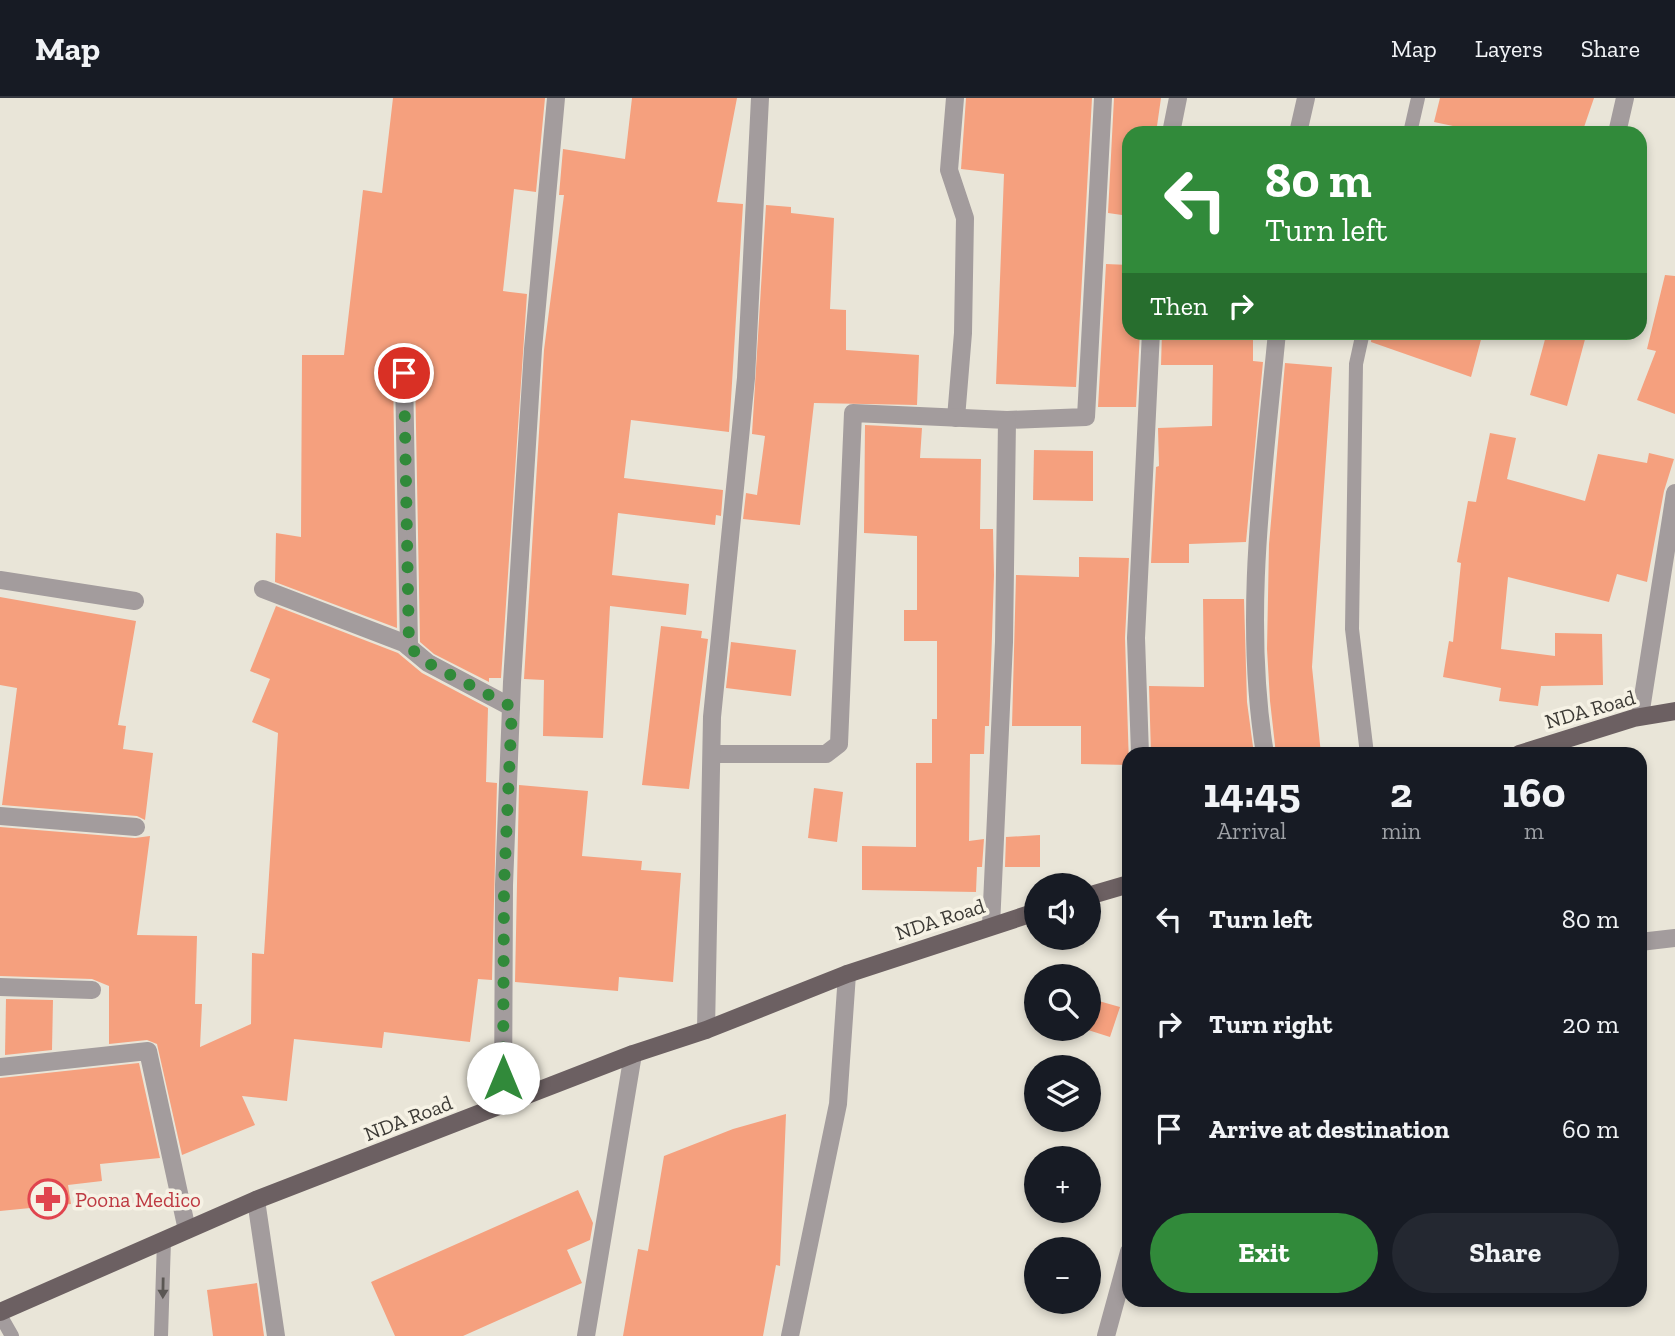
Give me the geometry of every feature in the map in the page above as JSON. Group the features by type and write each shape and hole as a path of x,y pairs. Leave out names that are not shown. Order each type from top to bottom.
{"main road":[{"name":"NDA Road","path":"1541,747 1640,716 1675,711"},
{"path":"1101,893 1122,886"},
{"name":"NDA Road","path":"0,1314 256,1200 847,974 1024,916"}],"street":[{"path":"503,1106 504,886 512,707 533,349 556,98"},
{"path":"706,1030 712,717 746,378 760,98"},
{"path":"955,98 948,170 965,218 963,333 956,418"},
{"path":"712,754 826,754 839,744 853,414 1007,420 1086,417 1103,98"},
{"path":"1172,126 1178,98"},
{"path":"1300,126 1306,98"},
{"path":"1619,126 1625,98"},
{"path":"1140,747 1136,638 1151,340"},
{"path":"1264,747 1256,649 1259,523 1276,340"},
{"path":"404,373 409,647"},
{"path":"991,926 1004,642 1007,420"},
{"path":"1640,716 1675,493"},
{"path":"0,580 135,601"},
{"path":"263,589 409,647 428,663 512,707"},
{"path":"0,816 136,827"},
{"path":"1647,941 1675,938"},
{"path":"790,1336 838,1104 847,974"},
{"path":"0,987 92,990"},
{"path":"0,1067 148,1051 187,1230"},
{"path":"586,1336 633,1054"},
{"path":"256,1200 276,1336"},
{"path":"1105,1336 1122,1276"}],"lane":[{"path":"1412,126 1418,98"},
{"path":"1361,340 1356,364 1352,629 1366,747"},
{"path":"161,1336 164,1240"},
{"path":"0,1314 12,1336"}],"building":[{"path":"393,98 545,98 536,192 514,189 503,291 527,294 501,678 489,678 489,682 434,654 420,642 415,373 409,363 398,364 393,373 397,628 275,582 276,533 301,537 302,355 344,355 363,190 382,193"},
{"path":"632,98 737,98 717,202 743,204 729,432 631,420 624,478 723,490 721,516 716,515 715,525 618,513 612,575 689,584 686,615 610,606 603,738 543,736 544,680 524,679 544,350 564,195 559,195 563,149 625,159"},
{"path":"966,98 1092,98 1076,387 996,384 1004,174 961,169"},
{"path":"1114,98 1161,98 1157,126 1122,126 1122,215 1108,213"},
{"path":"1440,98 1594,98 1584,126 1453,126 1434,122"},
{"path":"766,205 791,207 791,213 834,218 830,309 846,310 846,350 919,355 917,405 814,403 800,525 743,519 746,493 757,495 765,436 752,434"},
{"path":"1106,264 1122,265 1122,340 1140,340 1136,407 1098,407"},
{"path":"1665,275 1675,276 1675,414 1637,400 1656,351 1647,349"},
{"path":"1162,340 1253,340 1253,361 1263,362 1246,542 1189,544 1189,563 1151,563 1156,467 1159,466 1158,428 1212,426 1213,365 1161,365"},
{"path":"1371,340 1481,340 1471,377"},
{"path":"1545,340 1585,340 1567,406 1530,395"},
{"path":"1285,363 1332,367 1312,667 1320,747 1275,747 1267,649 1269,544"},
{"path":"865,425 922,428 920,458 981,459 980,529 993,529 994,575 989,726 985,726 984,754 970,754 969,841 984,839 982,867 977,867 976,892 862,890 862,846 916,847 916,763 932,763 932,719 937,719 937,641 904,641 904,610 917,610 917,536 864,533"},
{"path":"1490,433 1516,438 1507,479 1585,501 1598,454 1647,463 1649,453 1674,459 1664,491 1647,582 1617,574 1609,602 1508,577 1501,649 1555,656 1555,633 1602,634 1603,685 1541,686 1538,706 1499,701 1501,688 1443,677 1449,641 1453,642 1461,563 1457,562 1468,501 1476,502"},
{"path":"1034,450 1093,451 1093,501 1033,500"},
{"path":"1079,557 1129,558 1125,638 1128,747 1122,747 1122,765 1081,764 1081,726 1012,726 1016,575 1079,577"},
{"path":"0,597 136,621 118,725 126,726 123,749 153,753 145,820 137,816 2,805 17,688 0,685"},
{"path":"1203,599 1244,599 1247,702 1253,747 1151,747 1149,686 1204,687"},
{"path":"276,606 398,653 422,673 488,708 486,782 497,783 492,980 478,979 470,1042 384,1032 382,1048 294,1039 287,1101 242,1096 255,1125 182,1155 157,1044 147,1040 109,1044 109,986 92,979 0,976 0,827 135,838 150,836 137,935 197,936 195,1004 202,1004 200,1047 251,1024 252,953 264,954 278,733 252,722 270,679 250,671"},
{"path":"661,626 702,631 701,638 708,639 689,789 642,785"},
{"path":"731,642 796,650 791,696 726,688"},
{"path":"519,785 588,791 582,856 642,861 641,870 681,873 673,982 619,977 618,991 515,982"},
{"path":"814,788 843,792 837,842 808,838"},
{"path":"1040,835 1040,867 1005,867 1006,837"},
{"path":"6,999 53,1000 52,1050 5,1055"},
{"path":"1101,1002 1120,1007 1110,1037 1101,1034"},
{"path":"139,1063 160,1158 100,1164 102,1181 68,1185 71,1204 0,1211 0,1078"},
{"path":"786,1114 780,1266 776,1265 763,1336 623,1336 638,1249 648,1251 664,1156 733,1129"},
{"path":"578,1190 593,1223 590,1240 567,1250 582,1283 463,1336 395,1336 371,1282"},
{"path":"257,1283 264,1336 213,1336 207,1290"}],"place":[{"name":"Poona Medico","path":"48,1199"}],"route":[{"path":"404,373 409,647 428,663 512,707 504,886 503,1078"}]}
